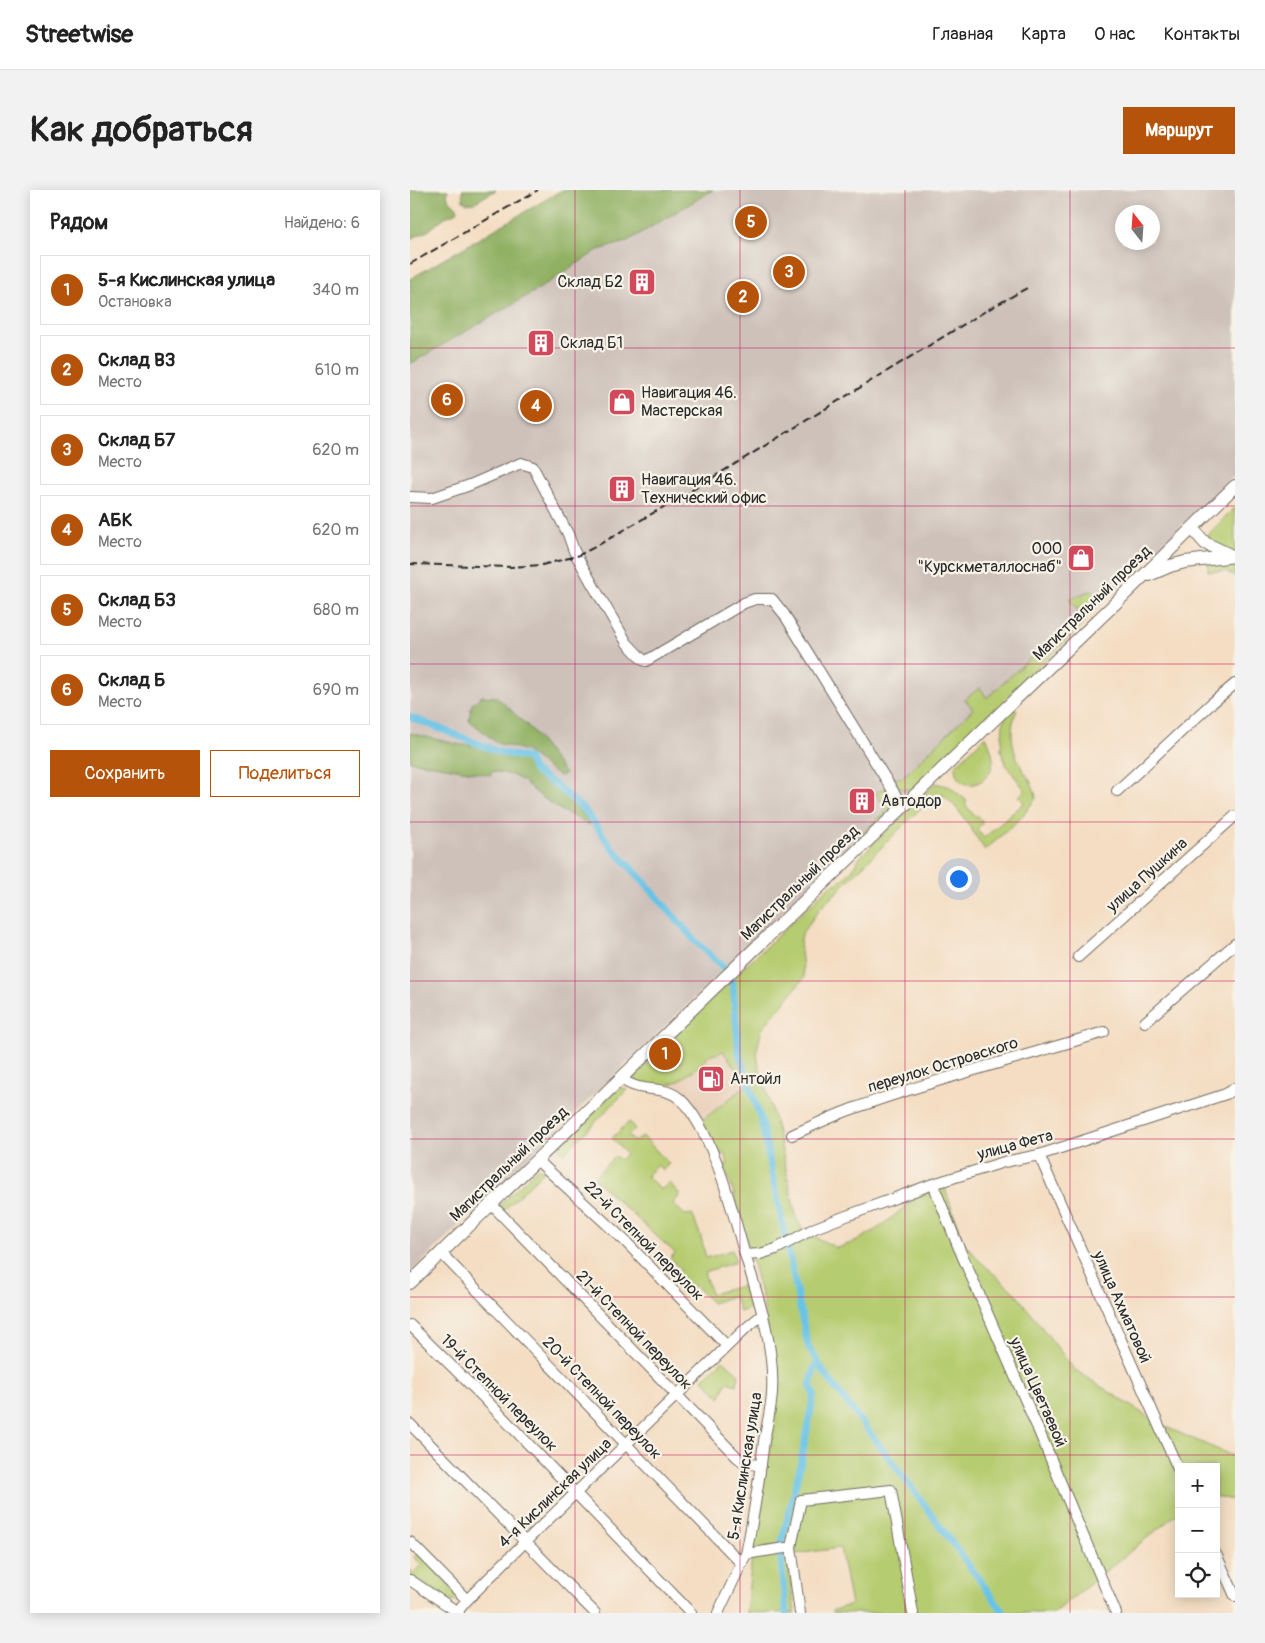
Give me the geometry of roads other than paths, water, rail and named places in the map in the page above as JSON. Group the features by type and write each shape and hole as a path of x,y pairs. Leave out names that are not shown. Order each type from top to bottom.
{"main road":[{"name":"Магистральный проезд","path":"410,1283 1235,486"},
{"path":"1192,528 1205,543 1233,556"},
{"path":"1175,545 1181,551 1191,556 1207,560"},
{"path":"1140,579 1170,566 1185,562 1233,556"}],"street":[{"path":"410,497 432,498 470,485 521,463 533,467 568,534 574,552 594,588 627,643 642,660 646,661 744,603 755,599 772,599 784,614 903,807"},
{"path":"1117,791 1235,684"},
{"name":"улица Пушкина","path":"1078,957 1235,816"},
{"path":"1144,1022 1235,944"},
{"name":"переулок Островского","path":"792,1135 854,1108 923,1084 1026,1056 1104,1032"},
{"name":"5-я Кислинская улица","path":"621,1078 639,1088 670,1092 686,1106 699,1125 720,1172 763,1314 769,1344 772,1392 746,1554 718,1613"},
{"name":"улица Фета","path":"745,1255 760,1254 776,1249 841,1218 933,1184 1004,1162 1039,1155 1226,1094 1235,1088"},
{"name":"улица Ахматовой","path":"1039,1155 1175,1463"},
{"name":"22-й Степной переулок","path":"537,1160 624,1240 728,1346"},
{"name":"улица Цветаевой","path":"933,1184 1116,1613"},
{"name":"21-й Степной переулок","path":"492,1204 743,1462 761,1466"},
{"name":"20-й Степной переулок","path":"441,1253 742,1564"},
{"name":"4-я Кислинская улица","path":"457,1613 467,1600 525,1542 763,1314"},
{"name":"19-й Степной переулок","path":"410,1325 485,1399 691,1613"},
{"path":"410,1424 595,1613"},
{"path":"800,1613 791,1547 801,1500 891,1490 913,1613"},
{"path":"410,1542 467,1600"},
{"path":"746,1554 791,1547"},
{"path":"1220,1563 1235,1596"},
{"path":"410,1580 457,1613"}],"waterway":[{"path":"410,717 502,753 528,758 534,771 557,786 586,812 613,849 696,942 722,966 733,984 739,1054 761,1120 808,1346 825,1374 1004,1613"},
{"path":"786,1613 780,1549 800,1467 814,1393 810,1387 814,1369 818,1362"}],"railway":[{"path":"410,264 538,190"},
{"path":"410,564 511,567 542,565 577,556 689,492 984,312 1027,288"}],"place":[{"name":"Склад Б3","path":"751,222"},
{"name":"Склад Б7","path":"789,272"},
{"name":"Склад Б2","path":"642,282"},
{"name":"Склад В3","path":"743,297"},
{"name":"Склад Б1","path":"541,343"},
{"name":"Склад Б","path":"447,400"},
{"name":"Навигация 46. Мастерская","path":"622,402"},
{"name":"АБК","path":"536,406"},
{"name":"Навигация 46. Технический офис","path":"622,489"},
{"name":"ООО \"Курскметаллоснаб\"","path":"1081,558"},
{"name":"Автодор","path":"862,801"},
{"name":"5-я Кислинская улица","path":"665,1054"},
{"name":"Антойл","path":"711,1079"}]}
